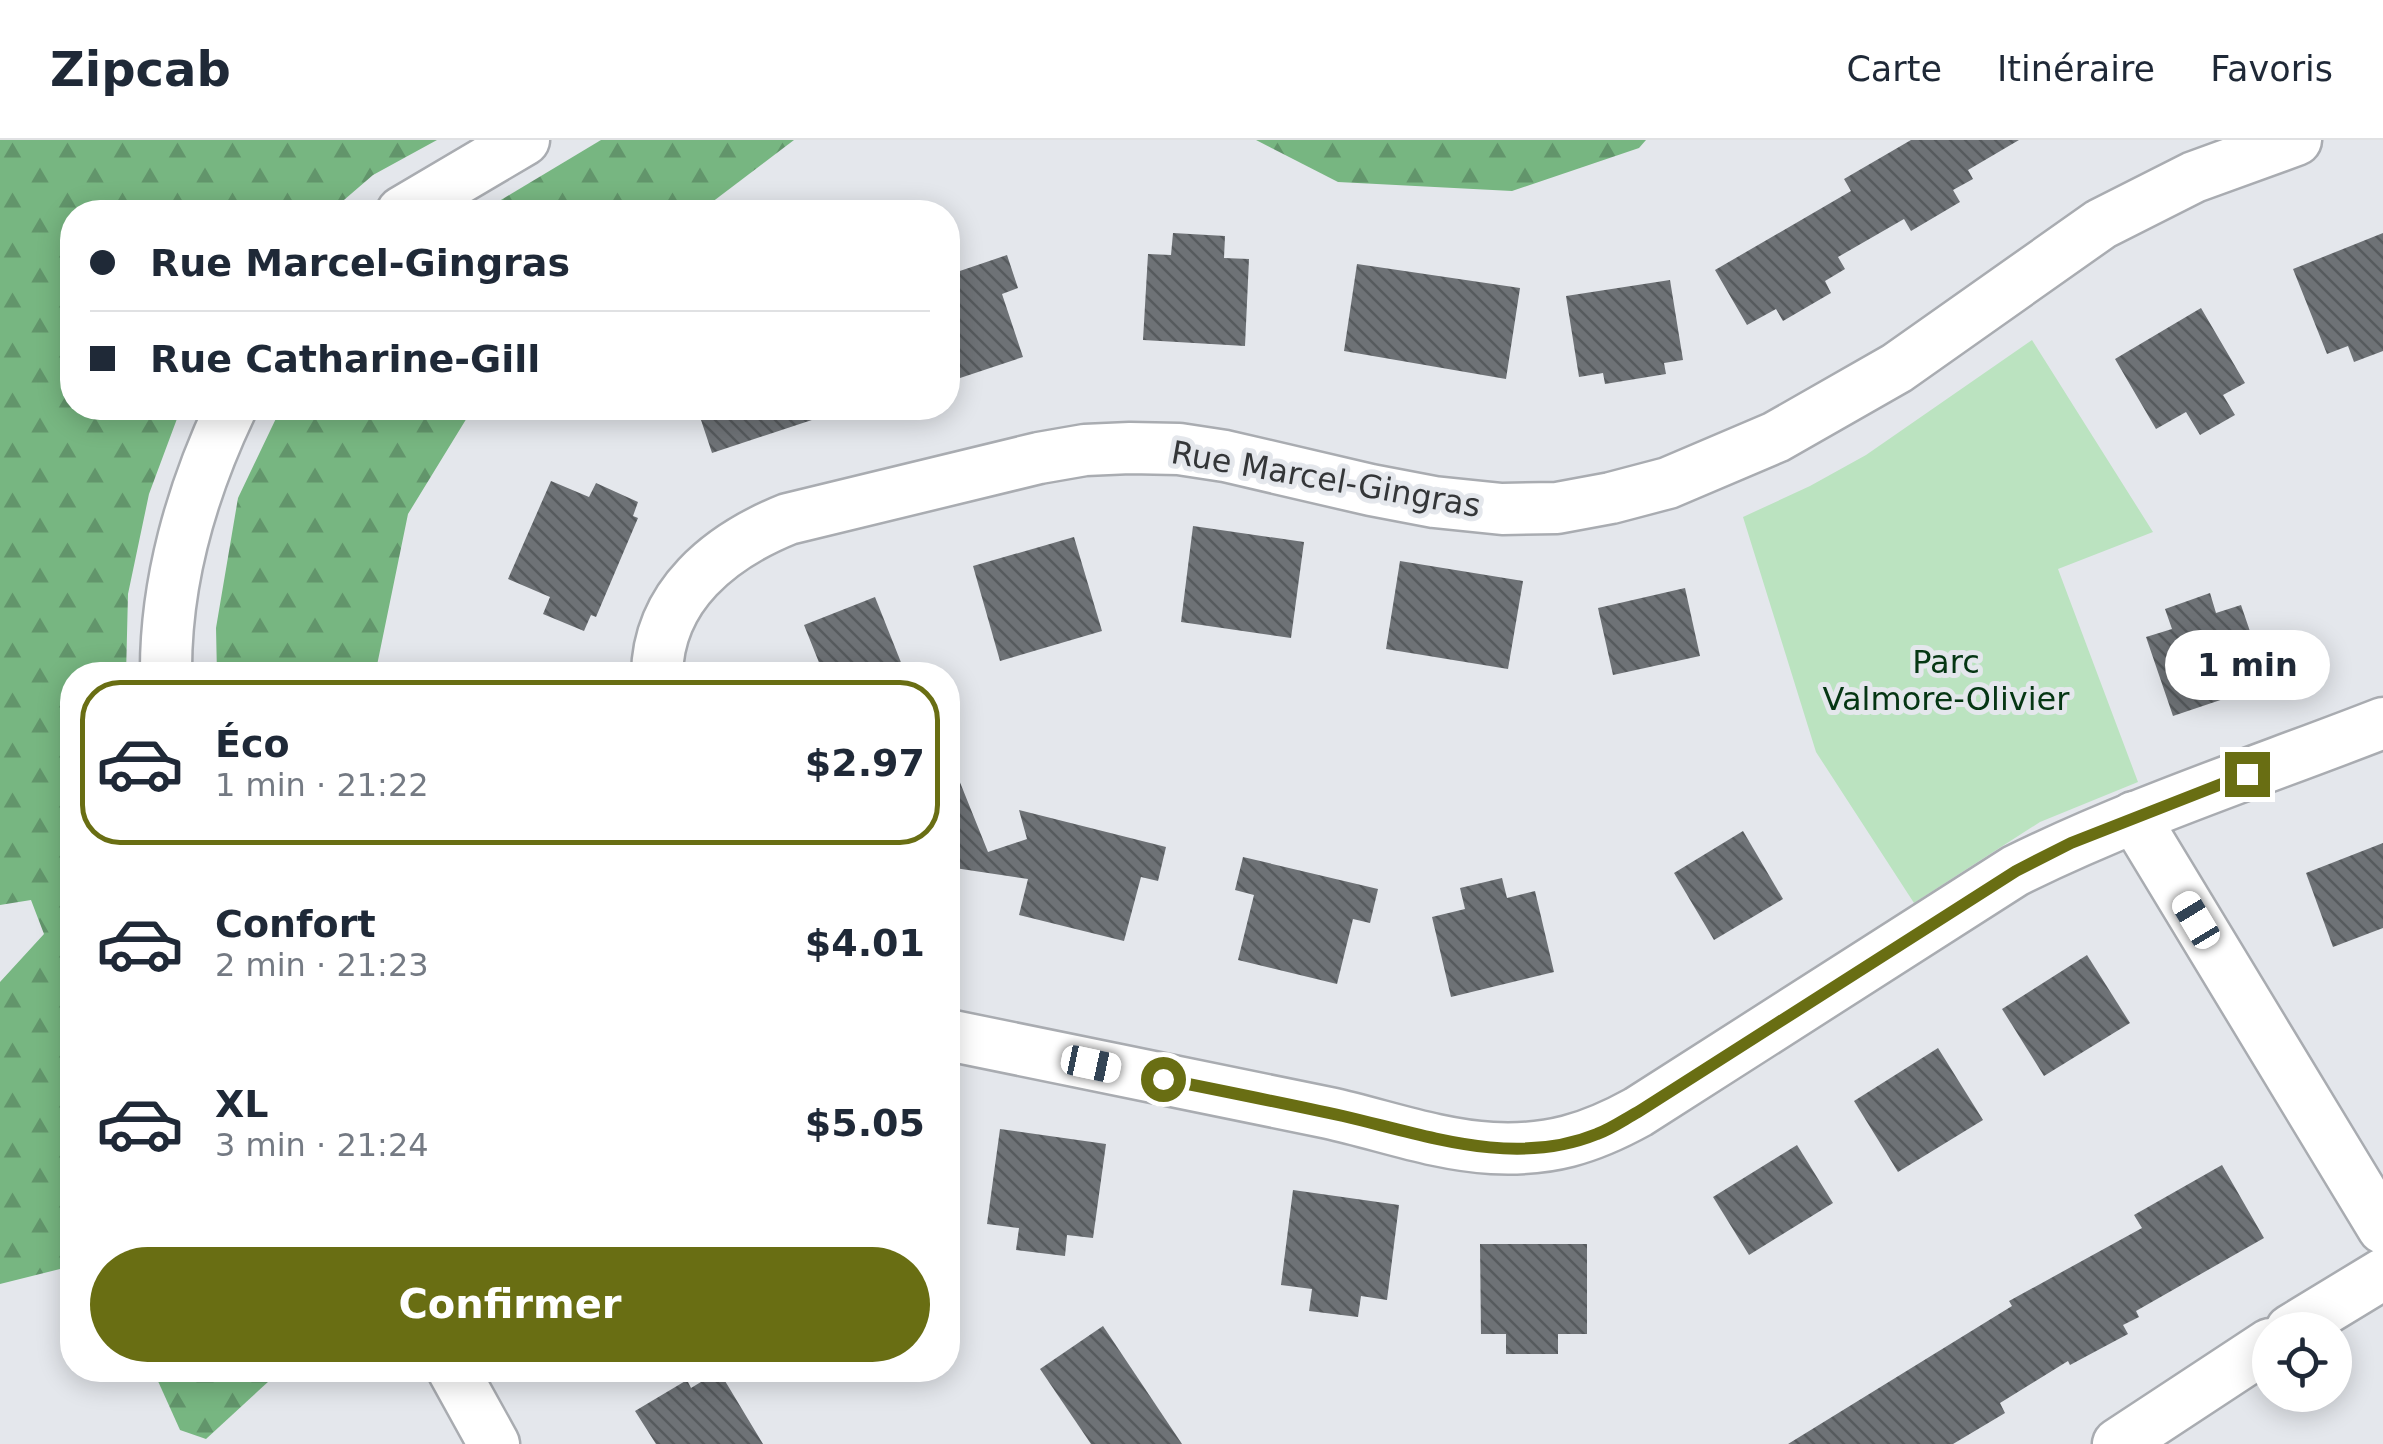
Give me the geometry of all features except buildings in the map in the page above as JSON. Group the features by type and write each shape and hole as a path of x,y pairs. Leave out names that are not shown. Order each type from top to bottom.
{"street":[{"path":"421,200 524,140"},
{"name":"Rue Marcel-Gingras","path":"659,662 666,626 687,589 718,554 753,533 788,518 1085,450 1179,449 1434,502 1502,510 1557,508 1668,483 1776,437 1830,409 1897,368 2058,252 2148,198 2230,162 2296,140"},
{"path":"166,662 174,584 188,518 210,451 225,420"},
{"path":"960,1037 1342,1116 1454,1144 1494,1148 1565,1144 1599,1134 1638,1112 2016,871 2134,818 2383,723"},
{"path":"2134,818 2383,1228"},
{"path":"2321,1312 2383,1274"},
{"path":"2118,1444 2252,1356"},
{"path":"460,1382 494,1444"}],"green space":[{"path":"0,140 437,140 373,175 344,200 60,200 60,420 177,420 149,494 128,594 126,662 60,662 60,1269 0,1284 0,982 44,934 31,900 0,905"},
{"path":"601,140 794,140 715,200 501,200"},
{"path":"1256,140 1646,140 1639,148 1512,191 1338,182"},
{"name":"Parc Valmore-Olivier","path":"2032,340 2153,532 2058,569 2138,782 2040,822 1914,903 1816,752 1743,517 1866,455"},
{"path":"275,420 466,420 408,514 378,662 217,662 216,628 238,498"},
{"path":"158,1382 268,1382 206,1439 180,1430"}],"route":[{"path":"1163,1079 1454,1144 1494,1148 1565,1144 1599,1134 1638,1112 2016,871 2071,843 2247,774"}]}
